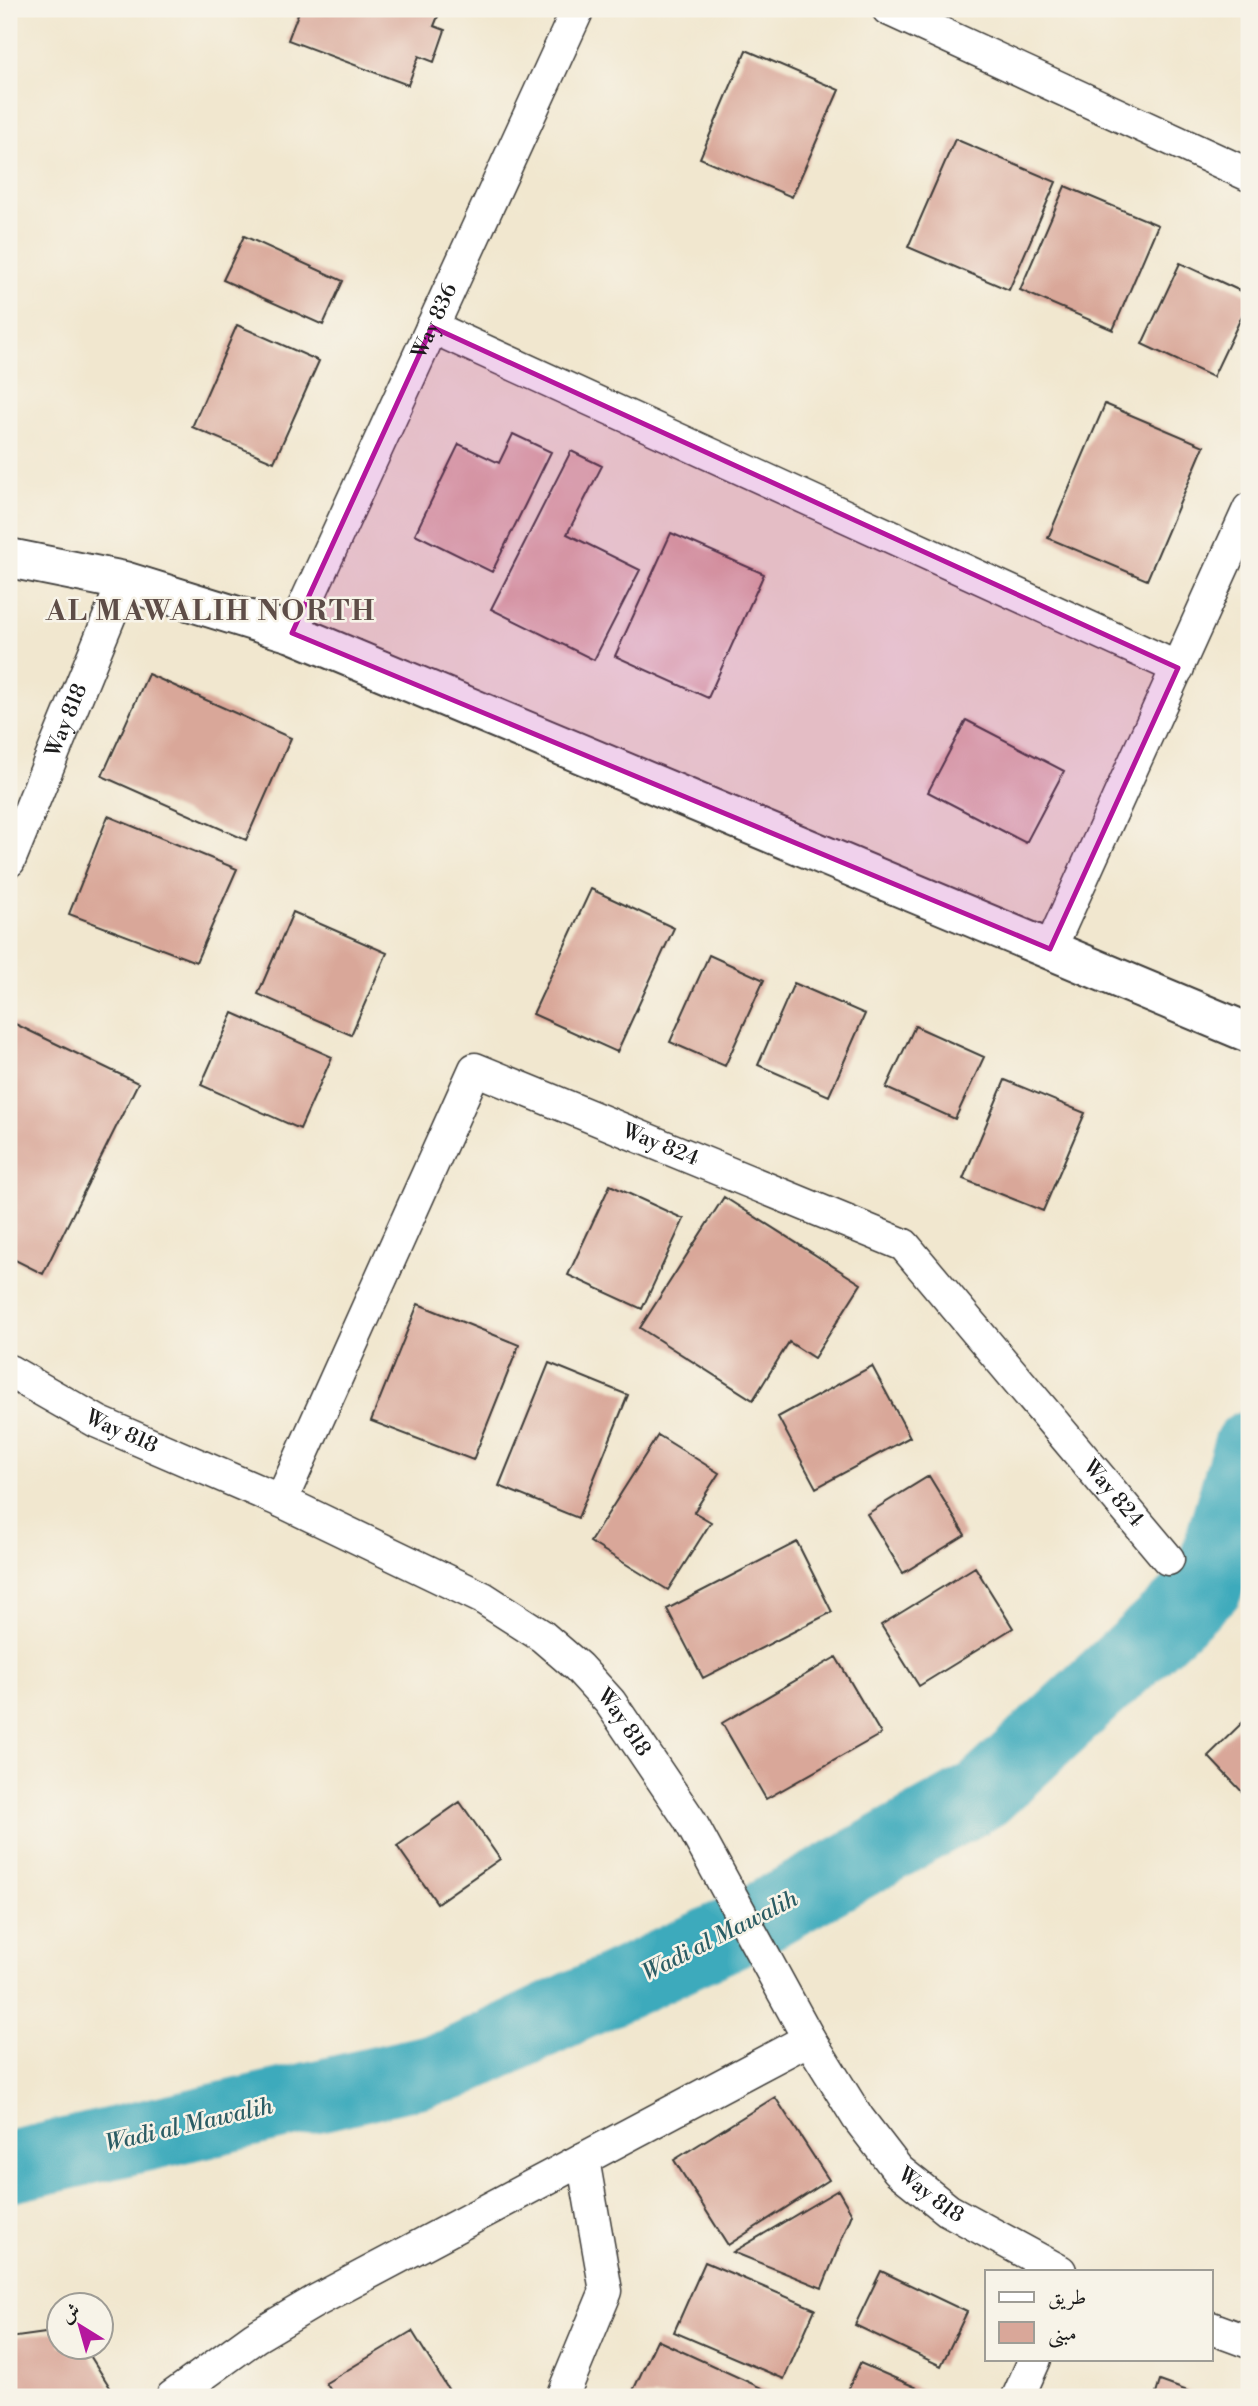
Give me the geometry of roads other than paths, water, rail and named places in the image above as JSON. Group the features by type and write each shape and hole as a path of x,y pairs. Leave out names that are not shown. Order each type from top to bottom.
{"street":[{"name":"Way 836","path":"292,633 578,9"},
{"path":"888,9 1249,175"},
{"path":"432,327 1178,668"},
{"path":"1051,949 1249,509"},
{"path":"9,558 124,581 292,633 1249,1033"},
{"name":"Way 818","path":"9,861 124,581"},
{"name":"Way 824","path":"281,1501 475,1069 904,1245 1168,1559"},
{"name":"Way 818","path":"9,1371 98,1422 281,1501 483,1598 542,1636 579,1667 610,1702 689,1819 809,2039 858,2118 898,2170 948,2210 1058,2270"},
{"path":"172,2397 255,2337 314,2302 809,2039"},
{"path":"562,2397 606,2291 583,2159"},
{"path":"1212,2328 1249,2342"},
{"path":"1018,2397 1035,2360"}],"waterway":[{"name":"Wadi al Mawalih","path":"9,2167 451,2065 746,1926 983,1794 1208,1585 1249,1446"}],"district":[{"name":"AL MAWALIH NORTH","path":"211,611"}]}
